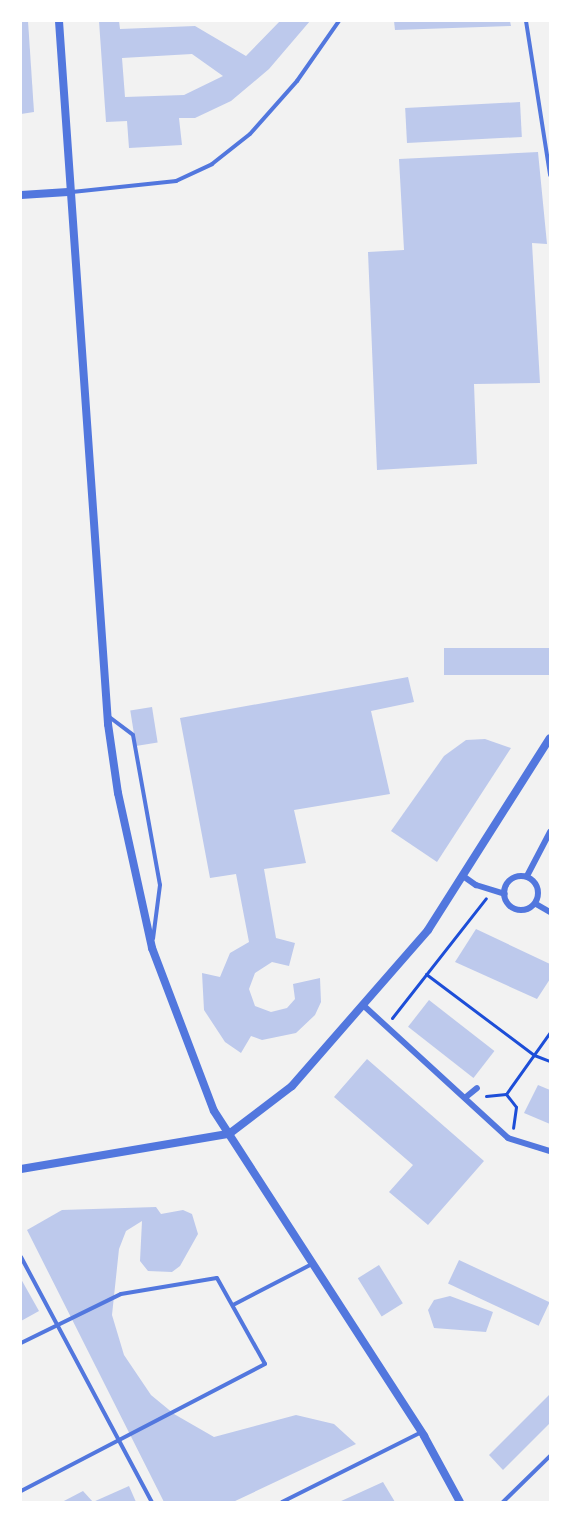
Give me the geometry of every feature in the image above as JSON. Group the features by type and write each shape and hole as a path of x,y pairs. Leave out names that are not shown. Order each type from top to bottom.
{"street":[{"path":"59,21 68,192 107,715 118,793 152,948 214,1111 421,1432 460,1502"},
{"path":"21,195 68,192"},
{"path":"21,1168 229,1134 292,1086 428,930 550,738"},
{"path":"505,894 505,885 510,881 527,876 550,832"},
{"path":"463,876 505,894 519,911 536,904"},
{"path":"527,876 535,883 536,904"},
{"path":"536,904 550,912"},
{"path":"363,1005 387,1024 508,1138 550,1151"},
{"path":"466,1097 477,1088"}],"lane":[{"path":"68,192 176,181 212,164 250,134 297,81 339,21"},
{"path":"526,21 550,176"},
{"path":"107,715 133,735 160,885 152,948"},
{"path":"21,1257 152,1502"},
{"path":"233,1305 312,1263"},
{"path":"21,1343 121,1293 217,1278 265,1364 21,1491"},
{"path":"282,1502 421,1432"},
{"path":"503,1502 550,1456"}],"path":[{"path":"387,1024 492,890"},
{"path":"426,974 534,1055 550,1061"},
{"path":"506,1094 550,1032"},
{"path":"473,1105 496,1092 506,1094 516,1107 517,1119 508,1138"}],"building":[{"path":"21,21 28,21 34,112 21,114"},
{"path":"99,21 119,21 120,29 195,26 246,56 280,21 310,21 269,69 231,101 195,118 179,118 182,145 129,148 127,121 106,122","holes":["192,54 223,76 184,95 125,97 122,58"]},
{"path":"394,21 510,21 511,26 395,30"},
{"path":"520,102 522,137 407,143 405,108"},
{"path":"538,152 547,244 532,243 540,383 474,384 477,464 377,470 368,252 404,250 399,159"},
{"path":"444,648 550,648 550,675 444,675"},
{"path":"408,677 414,702 371,711 390,794 294,810 306,863 264,869 276,938 295,943 289,966 272,962 255,973 249,989 255,1006 271,1012 287,1008 295,999 293,984 320,978 321,1002 315,1015 296,1033 262,1040 251,1036 241,1053 225,1042 204,1010 202,973 220,977 230,953 249,942 236,874 210,878 180,718"},
{"path":"152,707 158,743 136,746 130,710"},
{"path":"485,739 511,748 437,862 391,831 444,756 466,740"},
{"path":"476,929 550,964 550,979 537,999 455,962"},
{"path":"429,1000 494,1051 473,1078 408,1027"},
{"path":"367,1059 484,1161 428,1225 389,1192 413,1165 334,1097"},
{"path":"538,1085 550,1090 550,1124 524,1113"},
{"path":"156,1207 161,1214 183,1210 192,1214 198,1234 180,1266 172,1272 148,1271 140,1261 142,1221 126,1231 119,1249 112,1315 124,1355 151,1395 174,1414 214,1437 296,1415 334,1424 356,1444 233,1502 164,1502 27,1230 62,1210"},
{"path":"459,1260 550,1302 539,1326 448,1284"},
{"path":"379,1265 403,1303 382,1316 358,1278"},
{"path":"21,1279 39,1311 21,1321"},
{"path":"450,1296 493,1312 486,1332 434,1328 428,1310 434,1300"},
{"path":"550,1394 550,1423 503,1470 489,1455"},
{"path":"383,1482 395,1502 339,1502"},
{"path":"129,1486 136,1502 93,1502"},
{"path":"83,1491 93,1502 62,1502"}]}
